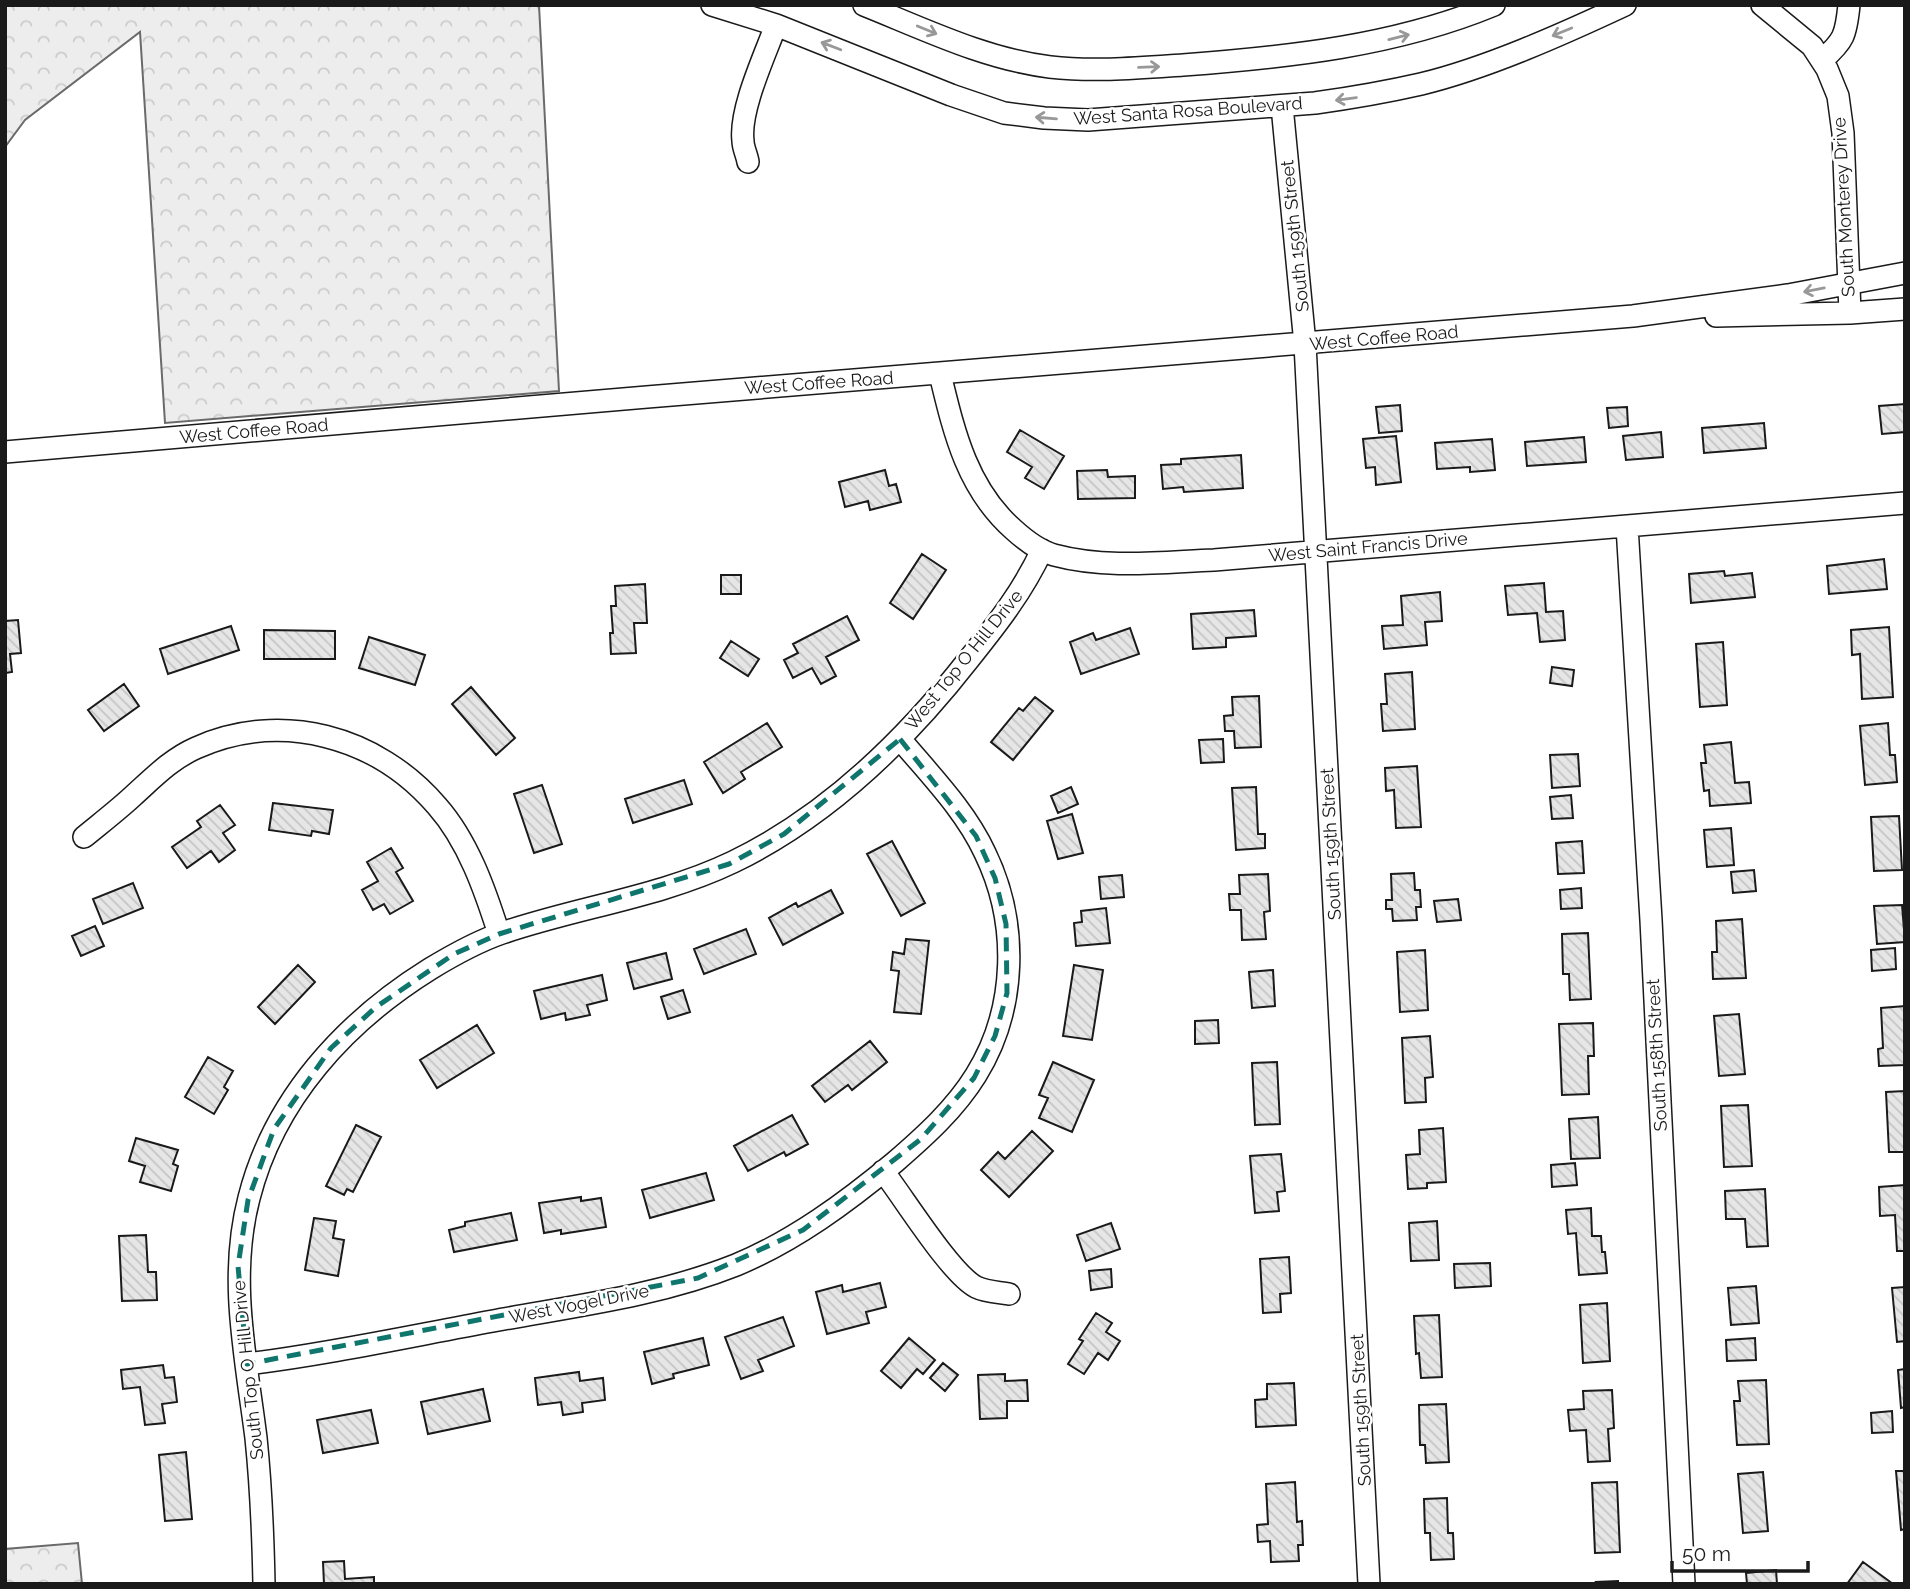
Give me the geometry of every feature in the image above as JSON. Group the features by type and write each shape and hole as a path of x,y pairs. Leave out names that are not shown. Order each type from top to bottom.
{"street":[{"name":"West Santa Rosa Boulevard","path":"712,5 776,25 951,95 1004,113 1088,120 1353,98 1470,69 1625,5"},
{"path":"864,5 974,48 1049,67 1088,69 1209,63 1336,49 1384,41 1435,28 1494,5"},
{"name":"South Monterey Drive","path":"1762,5 1812,46 1827,69 1838,96 1843,133 1850,313"},
{"path":"1822,60 1841,43 1849,5"},
{"path":"748,162 743,142 743,126 748,103 776,25"},
{"name":"South 159th Street","path":"1282,106 1306,344 1369,1584"},
{"name":"West Coffee Road","path":"5,452 1633,316 1788,295 1905,273"},
{"name":"West Coffee Road","path":"1633,316 1850,313 1905,309"},
{"name":"West Saint Francis Drive","path":"940,374 954,433 972,477 1001,519 1042,550 1085,561 1136,563 1315,552 1905,503"},
{"name":"South 158th Street","path":"1627,526 1651,920 1684,1584"},
{"name":"West Top O Hill Drive","path":"499,934 651,892 729,864 765,846 810,816 862,775 942,694 1027,582 1042,550"},
{"path":"85,837 161,769 194,749 220,738 252,732 275,729 304,730 340,740 372,754 416,785 437,806 464,848 479,879 499,934"},
{"name":"West Vogel Drive","path":"247,1364 578,1306 698,1278 757,1255 803,1230 883,1171 921,1139 974,1078 995,1036 1007,992 1009,946 1002,902 986,854 953,802 900,739"},
{"name":"South Top O Hill Drive","path":"264,1584 263,1523 240,1315 238,1266 248,1200 260,1162 289,1104 331,1048 376,1007 412,980 454,954 499,934"},
{"path":"883,1171 964,1277 984,1290 1009,1294"}],"highlighted area":[{"path":"900,739 976,836 995,878 1006,924 1007,993 995,1036 974,1078 921,1139 803,1230 698,1278 247,1364 238,1266 248,1200 274,1129 331,1048 376,1007 454,954 499,934 729,864 784,834"}],"green space":[{"path":"5,5 539,5 559,391 165,423 140,32 25,120 5,147"},
{"path":"78,1543 82,1584 5,1584 5,1549"}],"building":[{"path":"1905,404 1905,432 1882,434 1879,406"},
{"path":"1400,405 1402,431 1379,433 1376,407"},
{"path":"1627,407 1628,426 1609,428 1607,408"},
{"path":"1764,423 1766,448 1704,453 1702,428"},
{"path":"1020,430 1064,456 1044,489 1025,478 1032,467 1007,452"},
{"path":"1661,432 1663,457 1626,460 1623,436"},
{"path":"1396,436 1401,482 1376,485 1375,467 1366,468 1363,439"},
{"path":"1584,437 1586,462 1527,466 1525,442"},
{"path":"1492,439 1495,470 1470,472 1470,467 1437,469 1435,443"},
{"path":"1241,455 1243,488 1184,492 1183,487 1163,489 1161,465 1181,464 1181,459"},
{"path":"885,470 889,486 896,484 901,502 870,510 868,501 845,507 839,482"},
{"path":"1107,470 1108,477 1135,476 1135,498 1078,499 1077,471"},
{"path":"922,554 946,570 913,619 890,603"},
{"path":"1884,559 1887,589 1829,594 1827,566"},
{"path":"1724,571 1725,576 1752,573 1755,597 1691,603 1689,574"},
{"path":"721,575 741,575 741,594 721,594"},
{"path":"1544,583 1546,612 1563,611 1565,640 1540,642 1537,613 1508,615 1505,586"},
{"path":"645,584 647,623 634,623 636,653 611,654 611,606 616,606 615,586"},
{"path":"1440,592 1442,621 1425,622 1427,645 1384,649 1382,626 1403,625 1401,596"},
{"path":"1254,610 1256,636 1226,638 1226,647 1193,649 1191,614"},
{"path":"847,616 859,640 826,657 836,676 821,684 812,668 793,678 784,660 798,653 793,644"},
{"path":"18,620 21,653 10,654 12,672 5,673 5,621"},
{"path":"231,626 239,650 168,674 160,649"},
{"path":"1889,627 1893,697 1862,699 1860,654 1852,655 1851,630"},
{"path":"1130,628 1139,654 1081,674 1070,642 1093,633 1096,640"},
{"path":"264,630 335,631 335,659 264,659"},
{"path":"369,637 425,655 415,685 359,668"},
{"path":"731,641 759,659 748,676 720,658"},
{"path":"1723,642 1727,705 1700,707 1696,644"},
{"path":"1552,667 1574,670 1572,686 1550,683"},
{"path":"1412,672 1415,729 1383,731 1381,704 1387,704 1385,674"},
{"path":"124,684 139,706 104,731 88,710"},
{"path":"471,687 515,738 496,755 452,704"},
{"path":"1259,696 1261,747 1235,748 1234,731 1225,731 1224,716 1233,715 1232,697"},
{"path":"1035,697 1053,711 1013,760 991,742 1019,708 1023,711"},
{"path":"767,723 782,747 741,772 745,779 723,793 704,762"},
{"path":"1888,723 1890,755 1895,755 1897,782 1865,785 1860,726"},
{"path":"1223,739 1224,762 1201,763 1199,740"},
{"path":"1731,742 1735,783 1749,782 1751,803 1710,806 1709,790 1704,791 1701,763 1706,763 1704,745"},
{"path":"1578,754 1580,786 1552,788 1550,755"},
{"path":"1417,766 1421,827 1396,828 1394,790 1386,791 1385,768"},
{"path":"684,780 692,804 633,823 625,799"},
{"path":"542,785 562,844 534,853 514,794"},
{"path":"1071,787 1078,804 1058,813 1051,796"},
{"path":"1256,787 1258,834 1265,834 1265,848 1236,850 1232,788"},
{"path":"1571,795 1573,818 1552,819 1550,797"},
{"path":"273,803 333,810 329,834 312,831 311,836 269,830"},
{"path":"220,805 235,825 223,833 235,850 219,862 211,851 187,868 172,847 201,827 197,821"},
{"path":"1072,814 1083,853 1058,859 1047,821"},
{"path":"1899,816 1902,870 1874,871 1871,817"},
{"path":"1731,828 1734,865 1707,867 1704,830"},
{"path":"892,841 925,903 901,916 867,854"},
{"path":"1582,841 1584,873 1558,874 1556,843"},
{"path":"391,848 403,868 396,872 413,901 390,914 384,904 373,910 362,890 378,881 367,862"},
{"path":"1754,870 1756,891 1733,893 1731,872"},
{"path":"1414,873 1415,890 1420,890 1421,907 1416,907 1417,920 1393,921 1392,909 1386,909 1386,900 1392,900 1391,874"},
{"path":"1268,874 1270,911 1264,912 1266,939 1242,940 1241,910 1230,910 1229,894 1240,894 1239,875"},
{"path":"1122,875 1124,897 1101,899 1099,877"},
{"path":"133,883 143,908 103,924 93,899"},
{"path":"1581,888 1582,908 1561,909 1560,890"},
{"path":"831,890 843,913 783,945 769,918 796,903 798,907"},
{"path":"1458,899 1461,920 1437,922 1434,901"},
{"path":"1902,905 1905,942 1877,944 1874,906"},
{"path":"1106,908 1110,943 1076,946 1074,923 1082,922 1081,911"},
{"path":"1742,919 1746,978 1713,979 1712,952 1717,952 1716,921"},
{"path":"95,926 104,946 81,956 72,936"},
{"path":"746,929 756,954 704,974 694,949"},
{"path":"1588,933 1591,999 1570,1000 1569,974 1563,974 1562,934"},
{"path":"906,939 929,941 921,1014 894,1012 899,971 891,970 893,952 904,954"},
{"path":"1895,948 1896,969 1872,971 1871,950"},
{"path":"1425,950 1428,1010 1400,1012 1397,952"},
{"path":"666,953 672,979 634,989 627,963"},
{"path":"298,965 315,982 275,1024 258,1007"},
{"path":"1074,965 1103,970 1092,1040 1063,1036"},
{"path":"1273,970 1275,1006 1252,1008 1249,972"},
{"path":"602,975 607,1000 587,1005 590,1015 566,1020 565,1013 541,1019 534,991"},
{"path":"683,990 690,1012 668,1019 661,997"},
{"path":"1905,1006 1905,1065 1879,1066 1878,1049 1883,1048 1881,1008"},
{"path":"1739,1014 1745,1074 1719,1076 1714,1016"},
{"path":"1218,1020 1219,1043 1195,1044 1195,1021"},
{"path":"1593,1023 1594,1056 1588,1056 1589,1094 1562,1095 1559,1024"},
{"path":"477,1025 494,1053 437,1088 420,1060"},
{"path":"1430,1036 1433,1077 1425,1078 1426,1102 1405,1103 1402,1038"},
{"path":"870,1041 887,1062 852,1090 848,1085 825,1102 812,1086"},
{"path":"208,1057 233,1071 224,1087 228,1090 214,1114 185,1097"},
{"path":"1053,1062 1094,1080 1072,1132 1039,1118 1048,1098 1039,1095"},
{"path":"1277,1062 1280,1124 1255,1125 1252,1063"},
{"path":"1905,1091 1905,1152 1889,1152 1886,1092"},
{"path":"1748,1105 1752,1166 1724,1167 1721,1106"},
{"path":"792,1115 808,1144 786,1156 784,1152 748,1171 734,1146"},
{"path":"1598,1117 1600,1158 1571,1159 1569,1119"},
{"path":"356,1125 381,1137 353,1192 347,1189 344,1195 326,1186"},
{"path":"1443,1128 1446,1182 1427,1183 1427,1188 1408,1189 1406,1155 1420,1154 1419,1130"},
{"path":"1032,1131 1053,1151 1009,1197 981,1170 998,1152 1005,1159"},
{"path":"136,1138 178,1150 173,1164 178,1166 171,1191 140,1182 145,1166 129,1161"},
{"path":"1281,1154 1285,1191 1277,1192 1279,1211 1255,1213 1250,1156"},
{"path":"1575,1163 1577,1185 1552,1187 1551,1165"},
{"path":"706,1173 714,1200 650,1218 642,1190"},
{"path":"1905,1185 1905,1251 1897,1251 1895,1215 1880,1216 1879,1187"},
{"path":"1765,1189 1768,1246 1747,1247 1745,1219 1726,1219 1725,1191"},
{"path":"581,1197 581,1201 601,1198 606,1227 561,1234 561,1230 544,1233 539,1203"},
{"path":"1591,1208 1592,1236 1601,1236 1607,1273 1579,1275 1576,1233 1568,1234 1566,1210"},
{"path":"511,1213 517,1240 454,1252 449,1230 465,1226 465,1222"},
{"path":"314,1218 336,1221 333,1238 344,1240 338,1276 305,1270"},
{"path":"1437,1221 1439,1260 1411,1261 1409,1223"},
{"path":"1111,1223 1120,1249 1086,1261 1077,1235"},
{"path":"146,1235 148,1272 156,1272 157,1300 122,1301 119,1236"},
{"path":"1289,1257 1291,1293 1280,1294 1281,1312 1263,1313 1260,1259"},
{"path":"1490,1263 1491,1286 1455,1288 1454,1264"},
{"path":"1111,1269 1112,1287 1091,1290 1089,1271"},
{"path":"880,1283 886,1307 866,1312 869,1323 827,1334 816,1292 842,1285 843,1292"},
{"path":"1756,1286 1759,1323 1731,1325 1728,1288"},
{"path":"1905,1287 1905,1341 1897,1342 1892,1288"},
{"path":"1607,1303 1610,1361 1583,1363 1580,1305"},
{"path":"1096,1313 1112,1323 1106,1332 1120,1341 1108,1360 1098,1353 1084,1374 1068,1364 1083,1341 1079,1339"},
{"path":"1439,1315 1442,1377 1421,1378 1419,1353 1416,1354 1414,1316"},
{"path":"783,1317 794,1346 758,1360 763,1371 741,1379 725,1337"},
{"path":"703,1338 709,1365 673,1374 674,1378 652,1384 644,1352"},
{"path":"909,1338 935,1360 923,1374 917,1369 901,1388 881,1371"},
{"path":"1755,1338 1756,1360 1727,1361 1726,1340"},
{"path":"943,1363 958,1375 945,1391 930,1378"},
{"path":"163,1365 165,1378 174,1377 177,1402 162,1404 165,1423 145,1425 140,1387 123,1389 121,1370"},
{"path":"1905,1369 1905,1407 1901,1408 1898,1370"},
{"path":"579,1372 580,1381 603,1378 605,1400 582,1403 583,1412 563,1415 561,1402 538,1405 535,1378"},
{"path":"1005,1374 1005,1381 1027,1380 1028,1401 1007,1401 1007,1418 980,1419 978,1375"},
{"path":"1766,1380 1769,1444 1737,1445 1734,1401 1740,1401 1738,1381"},
{"path":"1294,1383 1296,1425 1256,1427 1255,1400 1267,1399 1267,1384"},
{"path":"483,1389 490,1421 428,1434 421,1402"},
{"path":"1612,1390 1614,1428 1608,1429 1610,1461 1588,1462 1586,1430 1570,1431 1568,1410 1584,1409 1583,1391"},
{"path":"1446,1404 1449,1462 1426,1463 1425,1445 1420,1445 1419,1405"},
{"path":"371,1410 378,1443 323,1453 317,1420"},
{"path":"1892,1411 1893,1432 1872,1433 1871,1413"},
{"path":"186,1452 192,1519 165,1521 159,1455"},
{"path":"1896,1471 1905,1471 1905,1529 1901,1530"},
{"path":"1763,1472 1768,1531 1743,1533 1738,1474"},
{"path":"1295,1482 1297,1522 1302,1521 1303,1545 1298,1545 1299,1561 1271,1562 1270,1541 1258,1542 1257,1525 1268,1524 1266,1484"},
{"path":"1617,1482 1620,1552 1595,1553 1592,1483"},
{"path":"1447,1498 1448,1533 1453,1533 1454,1559 1431,1560 1430,1533 1425,1533 1424,1499"},
{"path":"344,1561 345,1579 374,1577 374,1584 324,1584 323,1562"},
{"path":"1863,1562 1893,1584 1847,1584"},
{"path":"1776,1570 1777,1584 1747,1584 1746,1573"},
{"path":"1618,1581 1618,1584 1596,1582"}]}
